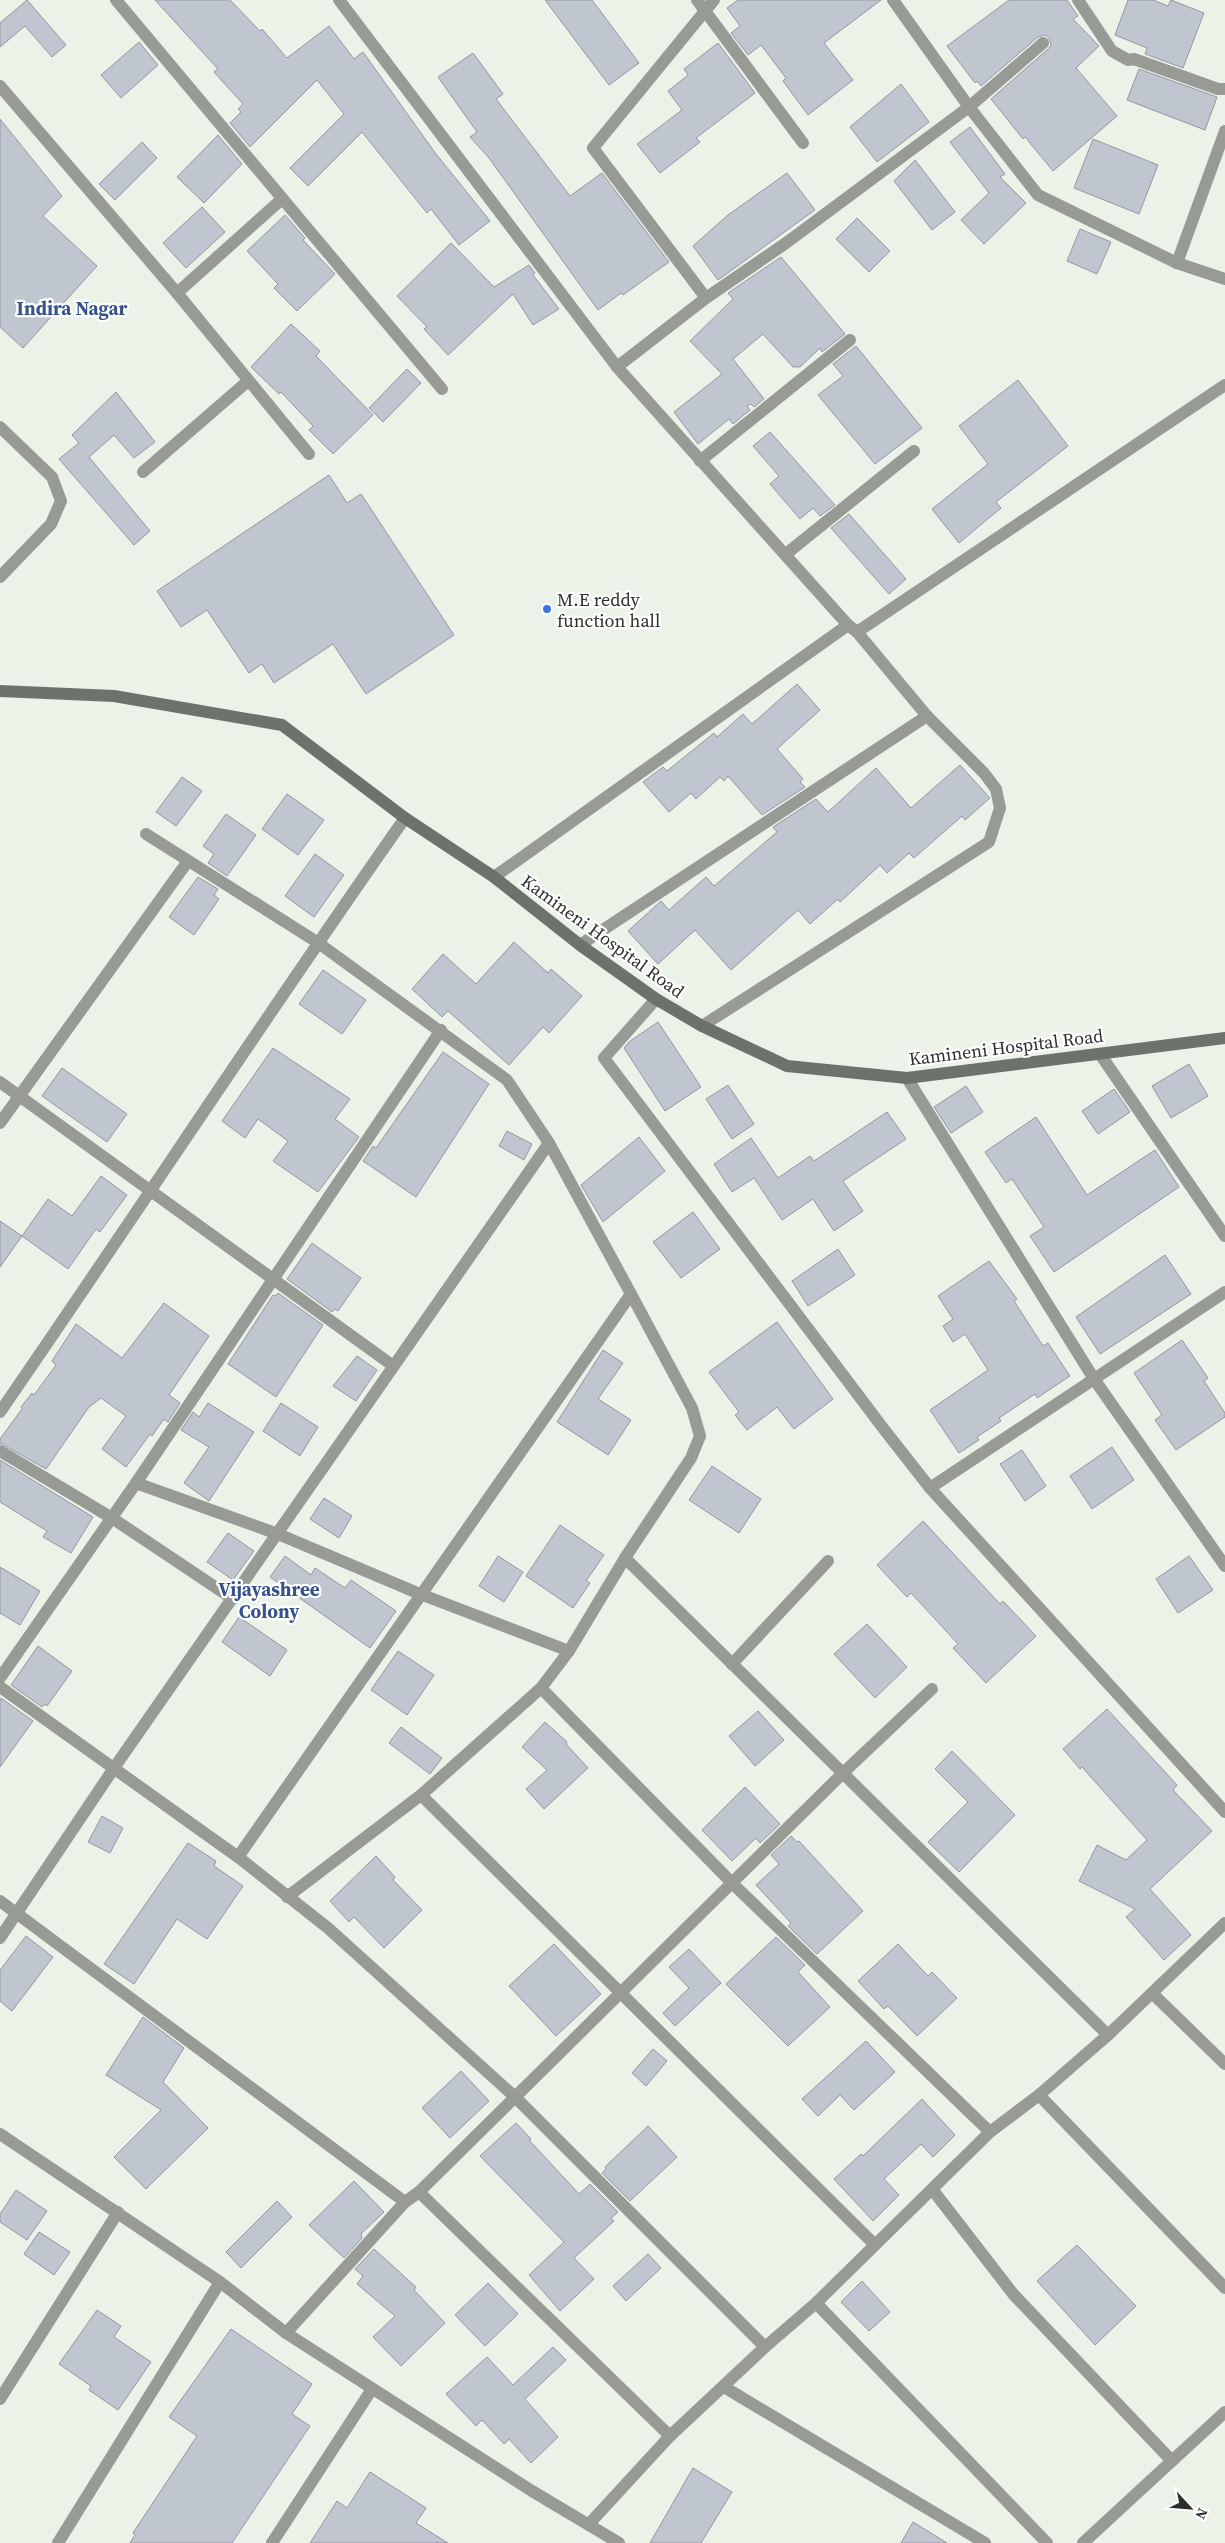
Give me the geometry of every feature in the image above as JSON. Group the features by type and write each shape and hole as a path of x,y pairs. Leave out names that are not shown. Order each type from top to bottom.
{"street":[{"path":"116,0 442,389"},
{"path":"339,0 617,367 853,628 927,716 984,773 996,790 1000,808 989,842 702,1026"},
{"path":"697,0 803,143"},
{"path":"706,298 593,148 714,0"},
{"path":"893,0 969,107 1038,194 1177,263 1225,279"},
{"path":"1078,0 1112,50 1119,55 1128,60 1134,59 1218,89 1225,89"},
{"path":"617,367 706,298 786,243 969,107 1043,43"},
{"path":"0,86 177,293 310,454"},
{"path":"1177,263 1225,131"},
{"path":"177,293 282,199"},
{"path":"700,461 850,340"},
{"path":"143,472 248,381"},
{"path":"494,877 853,628 1225,385"},
{"path":"0,427 52,477 61,501 51,524 0,577"},
{"path":"786,554 914,451"},
{"name":"Kamineni Hospital Road","path":"0,691 114,696 282,725 404,818 494,877 580,945 656,999 702,1026 787,1066 908,1078 1225,1038"},
{"path":"580,945 927,716"},
{"path":"0,1412 151,1192 317,942 404,818"},
{"path":"146,834 317,942 441,1030 507,1080 548,1143 631,1294 692,1408 700,1436 691,1458 625,1558 569,1651 541,1688 420,1795 287,1897"},
{"path":"0,1123 188,861"},
{"path":"656,999 604,1058 930,1488 1225,1812"},
{"path":"0,1678 136,1483 441,1030"},
{"path":"1100,1054 1225,1236"},
{"path":"908,1078 1094,1379 1225,1566"},
{"path":"0,1082 392,1365"},
{"path":"0,1938 114,1768 278,1534 392,1365 548,1143"},
{"path":"930,1488 1225,1292"},
{"path":"238,1857 631,1294"},
{"path":"0,1451 112,1518 233,1599"},
{"path":"136,1483 278,1534 420,1594 569,1651"},
{"path":"625,1558 1108,2035"},
{"path":"732,1664 828,1561"},
{"path":"0,1687 238,1857 328,1928 515,2097 765,2347"},
{"path":"541,1688 733,1884 990,2132"},
{"path":"286,2333 405,2202 419,2192 733,1884 843,1773 932,1689"},
{"path":"420,1795 622,1992 875,2245"},
{"path":"0,1901 405,2202"},
{"path":"589,2524 670,2436 765,2347 816,2303 990,2132 1039,2095 1108,2035 1225,1923"},
{"path":"1152,1993 1225,2064"},
{"path":"1039,2095 1225,2288"},
{"path":"2,2139 118,2212 220,2282 286,2333 619,2543"},
{"path":"932,2189 1014,2295 1172,2461"},
{"path":"419,2192 670,2436"},
{"path":"0,2399 118,2212"},
{"path":"58,2543 220,2282"},
{"path":"816,2303 1047,2543"},
{"path":"724,2387 985,2543"},
{"path":"272,2543 372,2389"},
{"path":"1083,2543 1225,2412"}],"building":[{"path":"27,0 66,45 52,57 25,26 0,47 0,23"},
{"path":"155,0 230,0 260,31 262,29 287,58 329,26 354,59 363,52 436,154 490,221 459,245 431,209 427,213 362,132 308,186 290,168 344,114 317,80 250,147 230,123 241,112 238,109 243,104 214,72 218,69"},
{"path":"545,0 592,0 639,63 609,85"},
{"path":"738,0 881,0 824,43 853,80 808,115 783,81 786,78 761,45 748,55 731,33 740,26 727,8"},
{"path":"1009,0 1067,0 1078,16 1073,19 1099,46 1076,68 1117,116 1053,171 1025,137 1023,139 991,99 1048,49 1051,45 1049,38 1045,35 1038,37 981,86 977,81 975,83 947,46"},
{"path":"1128,0 1153,0 1168,6 1171,0 1204,13 1183,68 1145,54 1147,48 1115,35"},
{"path":"139,42 158,65 121,98 101,75"},
{"path":"718,43 755,93 696,138 700,142 660,173 637,144 682,110 668,91 688,75 684,69"},
{"path":"473,53 503,94 496,99 570,196 602,173 669,262 623,295 621,293 598,310 489,158 470,137 477,132 438,77"},
{"path":"1139,69 1217,97 1205,130 1127,100"},
{"path":"901,84 929,122 877,162 850,127"},
{"path":"0,119 62,196 43,216 97,266 23,348 0,327"},
{"path":"970,127 1005,174 1000,177 1026,203 984,244 961,220 989,193 950,142"},
{"path":"218,135 242,164 204,203 177,177"},
{"path":"1093,139 1158,165 1139,214 1074,188"},
{"path":"142,142 157,158 115,200 99,184"},
{"path":"915,160 955,212 932,230 894,181"},
{"path":"787,173 815,210 718,280 693,246 728,215"},
{"path":"202,207 225,232 186,268 163,243"},
{"path":"285,215 305,238 303,240 335,274 297,311 274,288 278,284 247,251"},
{"path":"857,218 890,251 869,272 836,239"},
{"path":"1080,229 1111,242 1097,274 1067,261"},
{"path":"451,243 494,287 529,265 535,273 533,275 559,309 533,325 513,294 448,355 424,329 427,327 397,296"},
{"path":"781,257 845,334 822,352 820,348 800,367 793,367 763,334 733,359 764,399 754,407 751,404 747,406 750,410 733,424 729,419 698,444 674,412 722,374 690,341 733,299 728,293"},
{"path":"291,324 320,351 316,356 373,415 333,454 309,430 313,426 281,392 279,394 251,367"},
{"path":"856,346 922,428 875,464 818,395 843,376 833,364"},
{"path":"407,369 421,383 383,422 369,408"},
{"path":"1018,380 1068,446 996,502 1001,508 959,543 932,509 988,464 959,426"},
{"path":"116,392 155,442 134,458 114,435 89,457 150,531 134,545 59,459 79,443 72,435"},
{"path":"770,432 835,505 820,516 813,508 800,519 770,484 779,476 753,446"},
{"path":"329,475 347,503 361,494 454,635 366,694 333,644 274,683 262,664 249,673 207,610 181,627 157,591"},
{"path":"849,514 906,579 889,594 831,528"},
{"path":"797,684 820,710 777,749 803,779 800,782 805,787 762,815 728,776 724,781 720,777 696,799 691,793 669,812 643,782 663,767 667,771 714,733 717,737 743,714 752,724"},
{"path":"960,765 990,798 965,820 962,816 914,858 909,853 887,873 880,865 840,902 838,899 810,924 798,910 731,970 695,930 658,964 628,931 661,901 669,910 706,877 714,886 777,832 773,827 816,799 828,812 876,768 911,808"},
{"path":"182,777 202,791 176,826 156,812"},
{"path":"287,794 324,820 298,855 262,829"},
{"path":"226,814 256,835 227,876 208,863 214,854 203,846"},
{"path":"315,854 344,875 314,917 285,896"},
{"path":"198,877 218,889 214,895 219,899 194,935 169,917"},
{"path":"514,942 548,973 551,969 582,996 549,1033 543,1027 509,1065 448,1011 442,1017 412,989 443,954 476,984"},
{"path":"323,970 366,1000 342,1034 299,1004"},
{"path":"658,1022 701,1087 665,1111 624,1048 630,1041"},
{"path":"273,1048 350,1099 335,1119 359,1137 318,1192 273,1161 288,1141 258,1119 245,1138 222,1121"},
{"path":"443,1052 489,1084 416,1197 363,1161 373,1146 376,1148"},
{"path":"1189,1064 1208,1096 1171,1118 1152,1086"},
{"path":"62,1068 127,1114 107,1142 42,1096"},
{"path":"728,1085 754,1124 732,1139 706,1099"},
{"path":"966,1086 983,1112 951,1133 934,1107"},
{"path":"1114,1089 1130,1112 1098,1134 1082,1111"},
{"path":"887,1112 906,1139 843,1181 863,1211 834,1231 813,1199 782,1220 754,1178 732,1192 714,1164 751,1138 778,1178 810,1156 814,1161"},
{"path":"1036,1117 1087,1195 1155,1150 1179,1187 1054,1272 1030,1236 1044,1227 1012,1179 1006,1183 985,1152"},
{"path":"507,1131 532,1144 524,1160 499,1146"},
{"path":"639,1137 665,1171 603,1222 581,1185"},
{"path":"101,1176 127,1195 100,1232 96,1229 68,1269 22,1236 48,1199 72,1216"},
{"path":"693,1212 720,1249 681,1278 653,1242"},
{"path":"0,1221 22,1236 0,1267"},
{"path":"312,1243 361,1278 338,1311 335,1309 332,1312 287,1279"},
{"path":"838,1249 855,1275 808,1306 792,1281"},
{"path":"1165,1255 1191,1294 1100,1354 1076,1317"},
{"path":"989,1261 1017,1299 1014,1301 1043,1346 1048,1343 1070,1376 1037,1398 1035,1394 999,1418 1001,1421 977,1437 979,1440 959,1453 930,1410 988,1370 965,1334 953,1342 943,1326 953,1319 938,1296"},
{"path":"278,1293 323,1325 276,1397 228,1364 273,1295 275,1296"},
{"path":"164,1303 209,1336 169,1395 180,1403 168,1422 164,1419 152,1436 150,1434 126,1467 102,1449 126,1416 101,1398 89,1407 46,1469 0,1443 0,1439 22,1409 21,1407 32,1393 34,1395 56,1365 52,1361 76,1324 122,1358"},
{"path":"777,1322 833,1399 794,1429 777,1407 747,1430 735,1415 739,1412 709,1372"},
{"path":"1182,1340 1208,1378 1204,1381 1225,1413 1225,1417 1176,1450 1155,1420 1162,1415 1134,1373"},
{"path":"603,1350 623,1363 598,1399 631,1420 608,1455 557,1422"},
{"path":"357,1356 377,1370 356,1401 333,1386"},
{"path":"208,1403 254,1432 209,1501 184,1483 209,1447 181,1430 193,1412 199,1417"},
{"path":"281,1403 318,1427 300,1456 263,1431"},
{"path":"1112,1447 1134,1480 1092,1509 1070,1476"},
{"path":"1022,1450 1046,1486 1025,1501 1000,1464"},
{"path":"0,1460 93,1517 71,1553 43,1537 47,1531 0,1502"},
{"path":"712,1466 761,1499 739,1533 689,1500"},
{"path":"324,1498 352,1516 339,1538 310,1519"},
{"path":"923,1521 1000,1604 1003,1601 1036,1636 986,1683 953,1648 958,1644 911,1593 907,1597 877,1565"},
{"path":"560,1525 604,1555 586,1581 590,1583 573,1608 526,1576"},
{"path":"228,1533 254,1551 233,1580 207,1562"},
{"path":"285,1556 311,1575 315,1568 345,1588 351,1580 396,1611 370,1648 270,1577"},
{"path":"498,1556 523,1572 504,1602 479,1586"},
{"path":"1189,1556 1213,1590 1178,1613 1156,1579"},
{"path":"0,1567 40,1591 20,1625 0,1613"},
{"path":"239,1617 287,1650 270,1676 222,1642"},
{"path":"867,1624 907,1667 875,1698 834,1654"},
{"path":"38,1646 72,1671 47,1706 45,1704 42,1707 11,1685"},
{"path":"398,1651 434,1675 407,1715 371,1690"},
{"path":"1,1698 33,1721 0,1767 0,1700"},
{"path":"1107,1709 1177,1785 1173,1790 1212,1831 1150,1889 1191,1935 1164,1960 1126,1917 1135,1909 1079,1881 1097,1845 1126,1860 1147,1840 1082,1767 1080,1769 1063,1749"},
{"path":"758,1711 784,1740 755,1766 729,1736"},
{"path":"545,1722 567,1742 566,1744 588,1768 544,1809 526,1789 547,1770 522,1747"},
{"path":"401,1727 442,1758 430,1774 389,1743"},
{"path":"952,1751 1015,1815 959,1872 928,1842 968,1802 935,1769"},
{"path":"745,1787 780,1824 760,1843 756,1838 732,1861 702,1830"},
{"path":"102,1816 123,1828 110,1853 88,1842"},
{"path":"791,1836 797,1842 799,1841 863,1911 817,1954 788,1926 791,1923 756,1885 779,1864 771,1855"},
{"path":"188,1843 216,1861 214,1866 243,1886 207,1939 177,1919 134,1984 104,1964"},
{"path":"376,1856 395,1877 393,1880 422,1910 384,1948 354,1917 349,1922 330,1901"},
{"path":"26,1936 53,1957 12,2011 0,2001 0,1970"},
{"path":"776,1937 805,1965 798,1972 830,2007 788,2046 726,1984"},
{"path":"554,1944 601,1994 556,2036 509,1986"},
{"path":"898,1944 928,1976 932,1972 957,1998 917,2036 888,2006 884,2009 858,1981"},
{"path":"689,1949 721,1983 675,2026 663,2013 689,1988 669,1967"},
{"path":"143,2017 184,2048 163,2082 208,2128 146,2189 114,2157 161,2110 106,2075"},
{"path":"866,2041 895,2072 854,2110 840,2095 818,2116 802,2099"},
{"path":"653,2049 667,2061 646,2086 632,2073"},
{"path":"461,2071 489,2101 450,2138 422,2108"},
{"path":"922,2099 955,2135 933,2157 921,2144 884,2179 899,2195 873,2221 834,2179 861,2154 863,2156"},
{"path":"516,2123 531,2139 529,2140 579,2194 590,2184 618,2212 611,2218 614,2221 574,2258 594,2279 560,2311 529,2275 564,2242 480,2156"},
{"path":"648,2126 677,2157 630,2201 602,2173 606,2169 605,2167"},
{"path":"354,2181 384,2212 361,2234 362,2238 344,2258 309,2225"},
{"path":"16,2190 47,2211 27,2240 0,2222 0,2214"},
{"path":"277,2201 292,2217 241,2268 226,2252"},
{"path":"39,2232 70,2252 54,2275 24,2254"},
{"path":"1077,2245 1136,2306 1095,2345 1037,2281"},
{"path":"374,2249 416,2287 414,2290 445,2323 401,2366 373,2337 395,2316 357,2284 363,2276 355,2269"},
{"path":"648,2254 661,2268 626,2301 613,2286"},
{"path":"862,2281 890,2312 869,2331 841,2302"},
{"path":"488,2283 518,2314 485,2346 455,2315"},
{"path":"97,2310 121,2326 114,2337 151,2362 118,2410 89,2390 91,2386 59,2364"},
{"path":"231,2329 312,2384 292,2414 310,2426 232,2543 130,2543 135,2535 133,2533 197,2436 169,2417"},
{"path":"553,2347 566,2360 525,2399 558,2437 531,2463 509,2439 504,2444 482,2420 476,2426 446,2394 487,2357 513,2385"},
{"path":"693,2468 732,2492 701,2543 650,2543"},
{"path":"370,2472 426,2508 416,2523 448,2543 310,2543 337,2501 347,2508"},
{"path":"913,2522 947,2543 901,2543"}],"place":[{"name":"M.E reddy function hall","path":"547,609"}],"district":[{"name":"Indira Nagar","path":"72,308"},
{"name":"Vijayashree Colony","path":"269,1600"}]}
